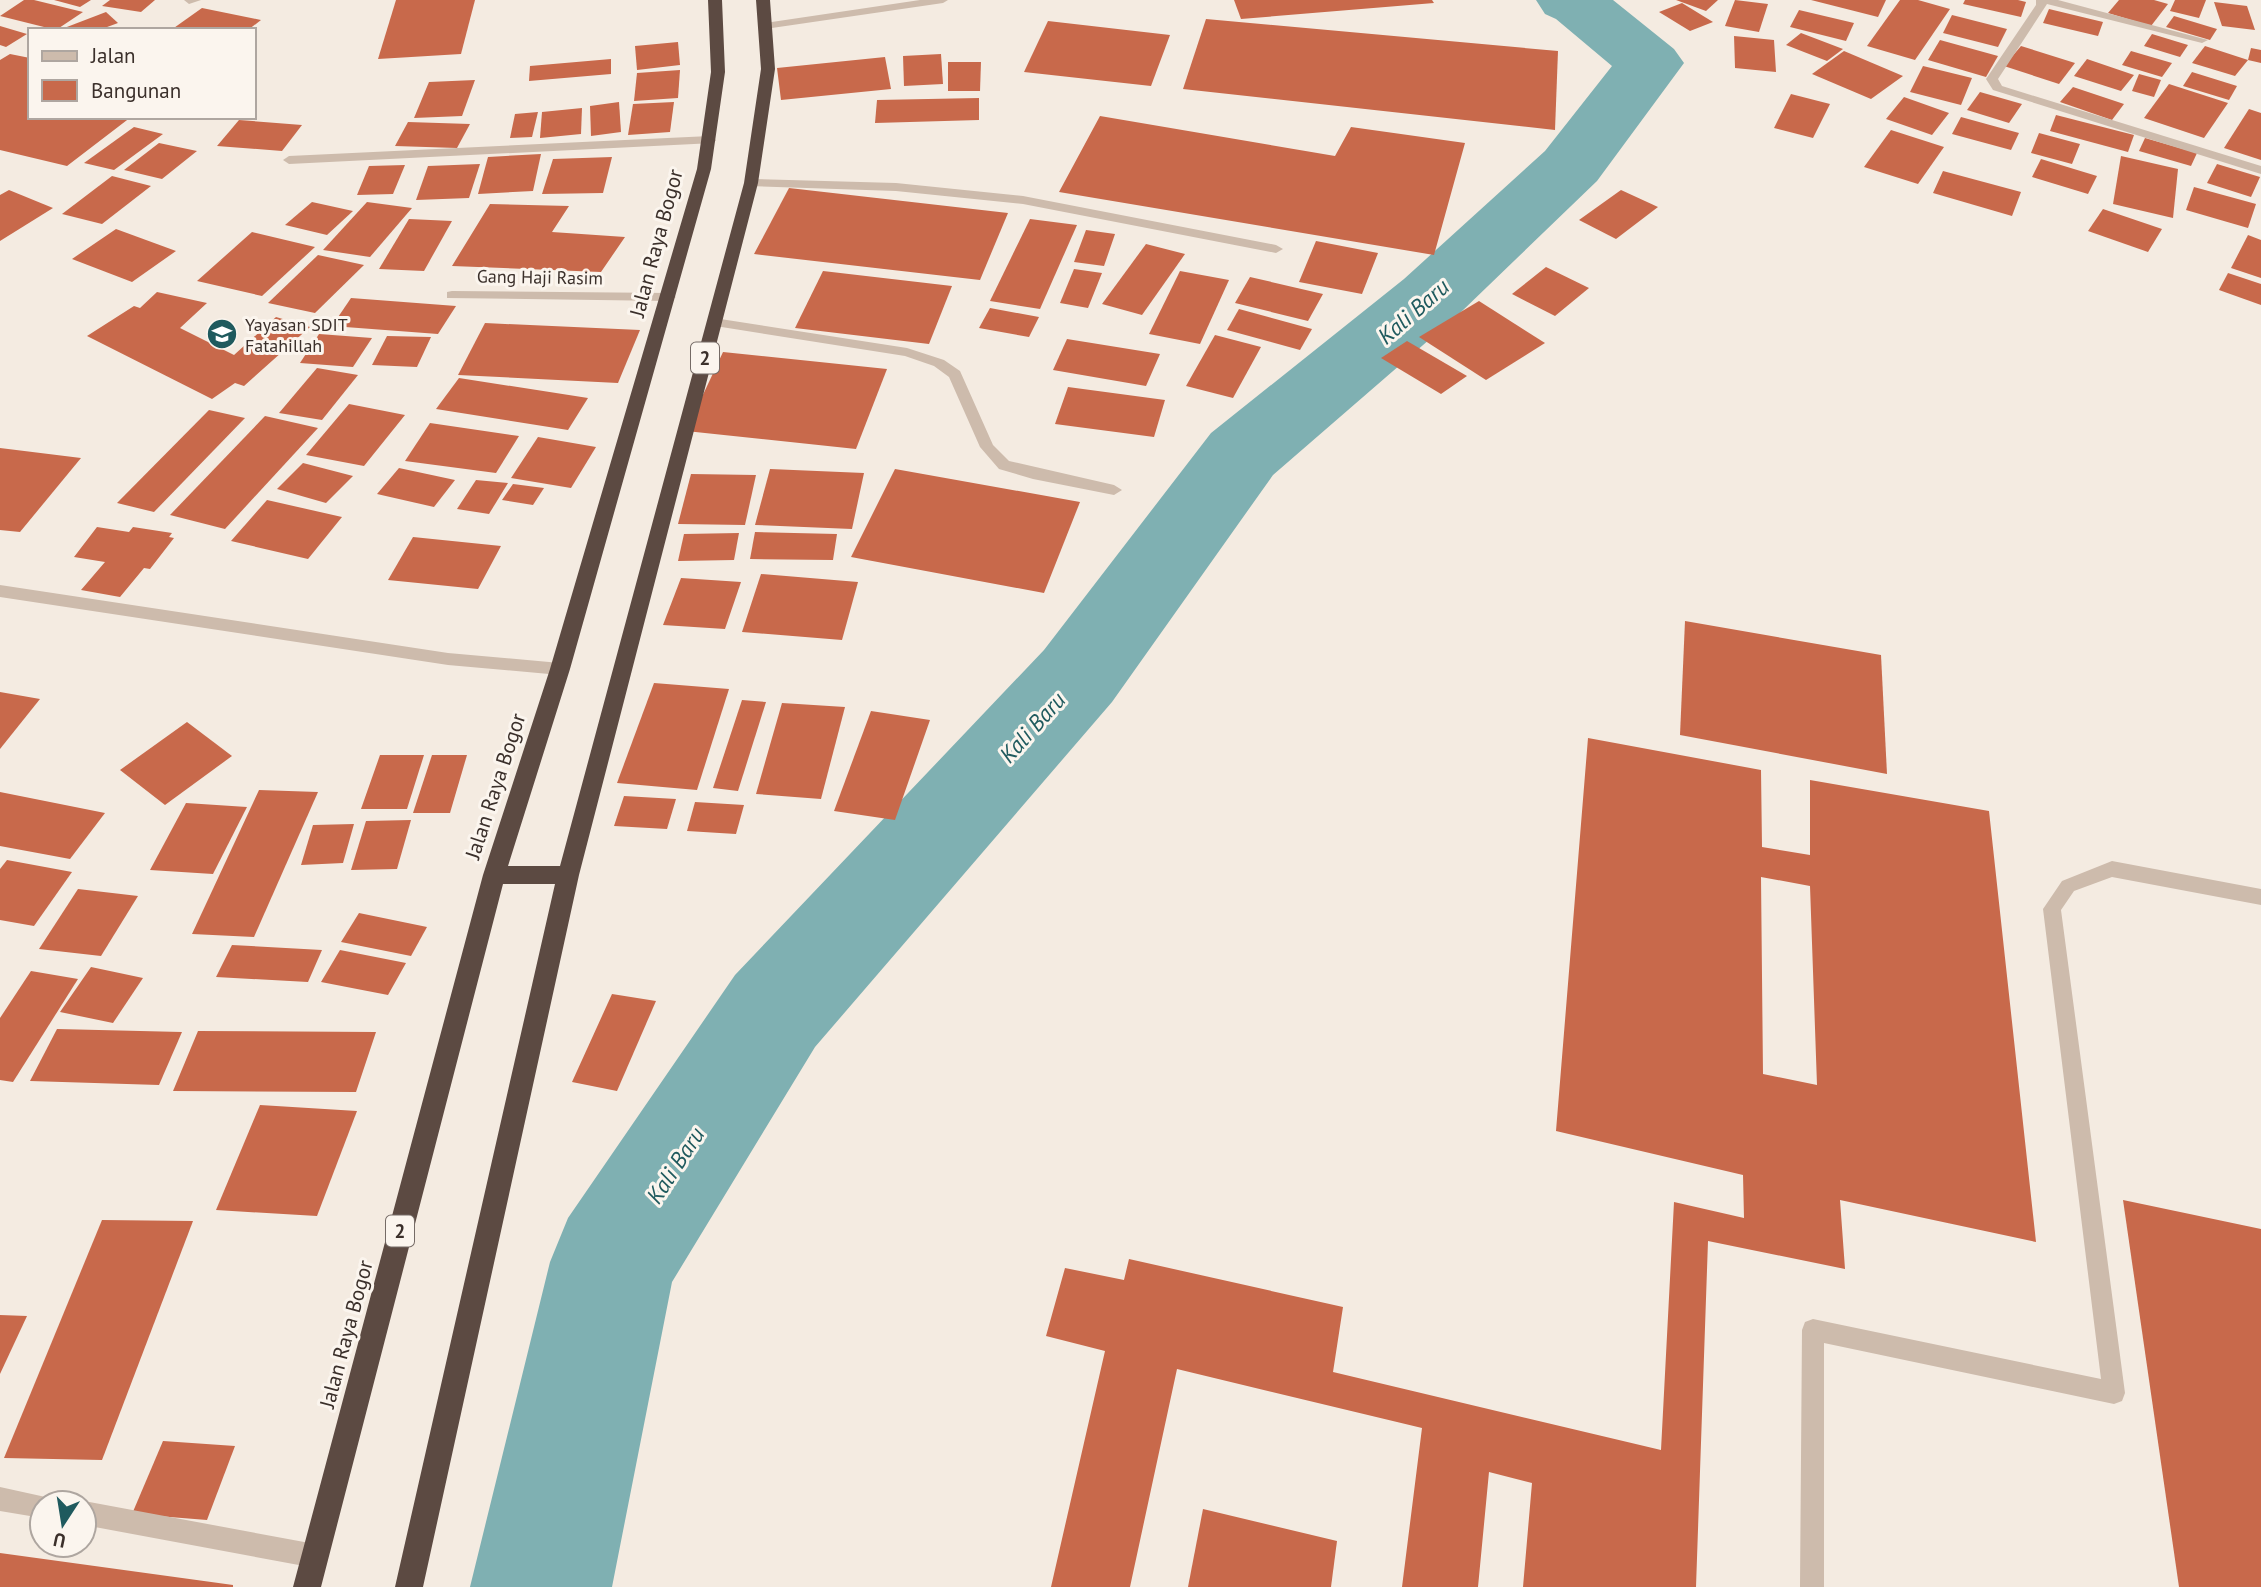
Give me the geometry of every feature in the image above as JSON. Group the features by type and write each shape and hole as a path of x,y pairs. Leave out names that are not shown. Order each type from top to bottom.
{"highway":[{"name":"Jalan Raya Bogor","path":"307,1587 494,875 560,670 669,298 710,140 718,72 715,0"},
{"name":"2","path":"409,1587 568,875 751,183 766,90 762,0"},
{"path":"494,875 568,875"}],"street":[{"path":"189,1 196,0"},
{"path":"765,26 943,0"},
{"path":"2202,40 2043,0 1992,79 1997,88 2261,170"},
{"path":"289,159 710,140"},
{"path":"751,183 896,187 1023,200 1276,249"},
{"name":"Gang Haji Rasim","path":"452,295 669,298"},
{"path":"714,322 907,352 939,363 955,374 987,447 1004,465 1033,474 1114,490"},
{"path":"0,591 448,659 560,670"},
{"path":"1812,1587 1813,1330 2114,1393 2052,909 2068,886 2112,869 2261,897"},
{"path":"0,1499 28,1504"},
{"path":"98,1516 315,1556"}],"building":[{"path":"24,0 83,12 59,28 48,28 0,16"},
{"path":"54,0 91,0 80,7"},
{"path":"110,0 155,0 141,12 102,6"},
{"path":"396,0 475,0 461,54 378,59"},
{"path":"1234,0 1432,0 1434,3 1241,19"},
{"path":"1676,0 1718,0 1706,11"},
{"path":"1735,0 1768,4 1759,32 1725,26"},
{"path":"1811,0 1886,0 1878,17"},
{"path":"1900,0 1918,0 1950,9 1915,60 1867,46"},
{"path":"1965,0 2026,2 2021,17 1963,4"},
{"path":"2119,0 2154,0 2168,4 2151,26 2108,13"},
{"path":"2175,0 2206,0 2199,18 2170,11"},
{"path":"2214,2 2247,6 2255,30 2222,26"},
{"path":"1682,3 1713,22 1690,31 1659,12"},
{"path":"202,8 261,20 251,28 174,28"},
{"path":"2049,9 2103,22 2098,36 2043,23"},
{"path":"1799,10 1854,23 1846,41 1790,27"},
{"path":"106,12 118,23 104,28 64,28"},
{"path":"1952,15 2007,29 1998,47 1943,33"},
{"path":"2174,16 2217,29 2210,40 2166,27"},
{"path":"1206,19 1558,51 1555,130 1183,89"},
{"path":"1048,21 1170,35 1151,86 1024,72"},
{"path":"0,26 27,34 6,47 0,45"},
{"path":"1801,33 1843,49 1827,61 1786,45"},
{"path":"2152,34 2188,45 2180,57 2144,46"},
{"path":"1734,36 1774,40 1776,72 1735,68"},
{"path":"1940,40 1998,56 1986,77 1928,60"},
{"path":"678,42 680,65 637,70 635,46"},
{"path":"2021,46 2075,63 2059,84 2004,66"},
{"path":"2205,46 2248,60 2235,76 2192,63"},
{"path":"2251,48 2261,50 2261,63 2248,60"},
{"path":"1844,51 1903,76 1871,99 1812,74"},
{"path":"2131,51 2172,63 2162,77 2122,65"},
{"path":"10,54 28,58 28,119 128,119 67,166 0,150 0,60"},
{"path":"941,54 943,84 904,86 903,56"},
{"path":"885,57 891,89 781,100 777,68"},
{"path":"611,59 611,74 529,81 530,66"},
{"path":"2087,59 2134,75 2121,91 2074,76"},
{"path":"948,62 981,62 980,91 948,91"},
{"path":"1923,66 1972,78 1961,105 1910,92"},
{"path":"680,70 678,98 634,101 637,73"},
{"path":"2192,72 2237,86 2229,100 2183,86"},
{"path":"2139,74 2161,80 2154,97 2132,91"},
{"path":"475,80 462,116 414,118 429,82"},
{"path":"2169,84 2228,103 2204,138 2144,118"},
{"path":"2073,87 2124,104 2112,120 2060,102"},
{"path":"1980,92 2022,104 2009,123 1967,110"},
{"path":"1791,94 1830,104 1813,138 1774,128"},
{"path":"1904,97 1949,113 1932,135 1886,119"},
{"path":"979,98 979,120 875,123 877,100"},
{"path":"619,102 621,132 591,136 590,106"},
{"path":"674,102 670,132 628,135 633,104"},
{"path":"582,108 581,134 540,138 542,112"},
{"path":"2249,109 2261,113 2261,160 2224,148"},
{"path":"538,112 532,137 510,138 515,114"},
{"path":"2056,115 2134,135 2128,152 2050,131"},
{"path":"1100,116 1335,156 1351,127 1465,143 1434,255 1059,192"},
{"path":"1961,117 2019,133 2011,150 1952,134"},
{"path":"239,120 302,125 282,151 217,146"},
{"path":"408,122 470,124 457,148 395,146"},
{"path":"134,127 163,134 114,170 84,163"},
{"path":"1891,130 1944,147 1918,184 1864,167"},
{"path":"2039,133 2080,144 2072,164 2031,153"},
{"path":"2145,138 2197,153 2191,166 2139,151"},
{"path":"159,143 197,151 162,179 124,170"},
{"path":"541,154 533,191 478,194 488,157"},
{"path":"2121,156 2178,169 2173,218 2113,204"},
{"path":"612,157 603,193 542,194 553,159"},
{"path":"2041,159 2097,176 2088,194 2032,177"},
{"path":"480,164 469,198 416,200 428,166"},
{"path":"2217,164 2260,177 2251,197 2207,183"},
{"path":"405,165 393,194 357,195 369,166"},
{"path":"1943,171 2021,192 2012,216 1933,193"},
{"path":"112,176 151,186 102,224 62,214"},
{"path":"2194,187 2256,204 2248,228 2186,210"},
{"path":"789,188 1008,213 980,280 754,254"},
{"path":"9,190 53,208 0,241 0,195"},
{"path":"1621,190 1658,207 1616,239 1579,220"},
{"path":"312,202 353,211 327,235 285,225"},
{"path":"367,202 412,208 370,257 323,250"},
{"path":"490,204 569,206 552,232 625,237 601,272 452,266"},
{"path":"2103,209 2162,229 2148,252 2088,231"},
{"path":"409,219 452,221 424,271 379,269"},
{"path":"1030,219 1077,225 1040,309 990,301"},
{"path":"116,229 176,251 132,282 72,259"},
{"path":"1086,230 1115,234 1104,266 1074,262"},
{"path":"252,232 315,247 262,296 197,281"},
{"path":"2248,235 2261,240 2261,278 2231,268"},
{"path":"1316,241 1378,253 1362,294 1299,282"},
{"path":"1146,244 1185,254 1142,315 1102,304"},
{"path":"318,255 364,265 315,313 268,303"},
{"path":"1546,267 1589,288 1555,316 1512,294"},
{"path":"1074,269 1102,273 1088,308 1060,303"},
{"path":"823,271 952,286 929,344 795,328"},
{"path":"1180,271 1229,280 1200,344 1149,334"},
{"path":"2228,273 2261,284 2261,305 2219,290"},
{"path":"1250,277 1323,294 1308,321 1235,303"},
{"path":"157,292 207,303 180,328 234,355 276,317 310,327 244,386 235,383 212,399 87,336 134,306 140,308"},
{"path":"351,298 456,306 438,334 332,326"},
{"path":"1479,301 1545,343 1486,380 1419,337"},
{"path":"990,308 1039,317 1029,337 979,328"},
{"path":"1239,309 1312,329 1300,350 1227,330"},
{"path":"485,323 640,330 618,383 458,375"},
{"path":"319,334 372,338 353,367 300,363"},
{"path":"1215,335 1261,347 1233,398 1186,386"},
{"path":"387,336 431,337 417,367 372,365"},
{"path":"1067,339 1160,354 1146,386 1053,370"},
{"path":"1407,341 1467,376 1441,394 1381,358"},
{"path":"723,352 887,369 856,449 686,431"},
{"path":"317,368 358,375 322,420 279,413"},
{"path":"459,378 588,398 568,430 436,409"},
{"path":"1068,387 1165,400 1154,437 1055,424"},
{"path":"349,404 405,415 364,466 306,455"},
{"path":"209,410 245,418 154,512 117,503"},
{"path":"265,416 318,428 225,529 170,515"},
{"path":"430,423 519,436 496,473 405,461"},
{"path":"538,437 596,447 571,488 511,478"},
{"path":"0,448 81,458 20,532 0,530"},
{"path":"303,463 353,476 326,503 277,489"},
{"path":"399,468 455,480 434,507 377,494"},
{"path":"770,469 864,473 852,529 755,525"},
{"path":"895,469 1080,502 1044,593 851,557"},
{"path":"691,474 756,475 745,525 678,524"},
{"path":"476,480 508,483 489,514 457,509"},
{"path":"513,484 544,488 533,505 502,500"},
{"path":"267,500 342,517 308,559 231,541"},
{"path":"97,527 129,532 133,527 172,533 169,537 174,538 150,569 144,568 120,597 81,590 105,562 74,557"},
{"path":"755,532 837,534 833,560 750,559"},
{"path":"739,533 734,560 678,561 684,534"},
{"path":"413,537 501,546 478,589 388,580"},
{"path":"761,574 858,582 842,640 742,632"},
{"path":"681,578 741,582 725,629 663,625"},
{"path":"1685,621 1881,655 1887,774 1680,735"},
{"path":"654,683 729,689 697,790 617,783"},
{"path":"0,692 40,699 0,749"},
{"path":"742,700 766,702 738,791 713,788"},
{"path":"782,703 845,707 821,799 756,794"},
{"path":"871,711 930,720 895,820 834,811"},
{"path":"187,722 232,756 165,805 120,770"},
{"path":"1588,738 1761,770 1762,847 1810,855 1810,780 1989,811 2036,1242 1840,1200 1845,1269 1708,1241 1696,1587 1523,1587 1532,1483 1489,1472 1478,1587 1402,1587 1422,1428 1177,1369 1130,1587 1051,1587 1105,1351 1046,1336 1065,1268 1124,1280 1129,1259 1343,1307 1333,1372 1661,1450 1674,1202 1744,1218 1743,1175 1556,1131","holes":["1761,877 1810,886 1817,1085 1763,1074"]},
{"path":"380,755 424,755 407,809 361,809"},
{"path":"432,755 467,755 450,813 413,813"},
{"path":"259,790 318,792 254,937 192,934"},
{"path":"0,792 105,813 70,859 0,846"},
{"path":"624,796 676,799 667,829 614,826"},
{"path":"695,802 744,805 736,834 687,831"},
{"path":"186,803 247,807 213,874 150,870"},
{"path":"411,820 397,869 351,870 366,821"},
{"path":"354,824 343,863 301,865 313,825"},
{"path":"7,860 72,872 34,926 0,920 0,869"},
{"path":"78,889 138,896 101,956 39,949"},
{"path":"359,913 427,927 411,956 341,942"},
{"path":"232,945 322,950 308,982 216,977"},
{"path":"340,950 406,963 388,995 321,982"},
{"path":"91,967 143,978 113,1023 60,1012"},
{"path":"31,971 78,979 13,1082 0,1080 0,1018"},
{"path":"612,994 656,1001 617,1091 572,1082"},
{"path":"57,1029 182,1032 159,1085 30,1081"},
{"path":"198,1031 376,1032 356,1092 173,1091"},
{"path":"260,1105 357,1111 317,1216 216,1210"},
{"path":"2123,1200 2261,1229 2261,1587 2179,1587"},
{"path":"102,1220 193,1221 102,1460 4,1458"},
{"path":"0,1315 27,1316 0,1374"},
{"path":"163,1441 235,1446 207,1520 132,1514"},
{"path":"1203,1509 1337,1541 1331,1587 1188,1587"},
{"path":"0,1553 28,1557 28,1559 233,1585 233,1587 0,1587"}],"waterway":[{"name":"Kali Baru","path":"541,1587 613,1262 775,1011 1078,676 1242,454 1432,296 1571,166 1650,63 1579,5 1568,0"}],"place":[{"name":"Yayasan SDIT Fatahillah","path":"222,334"}]}
